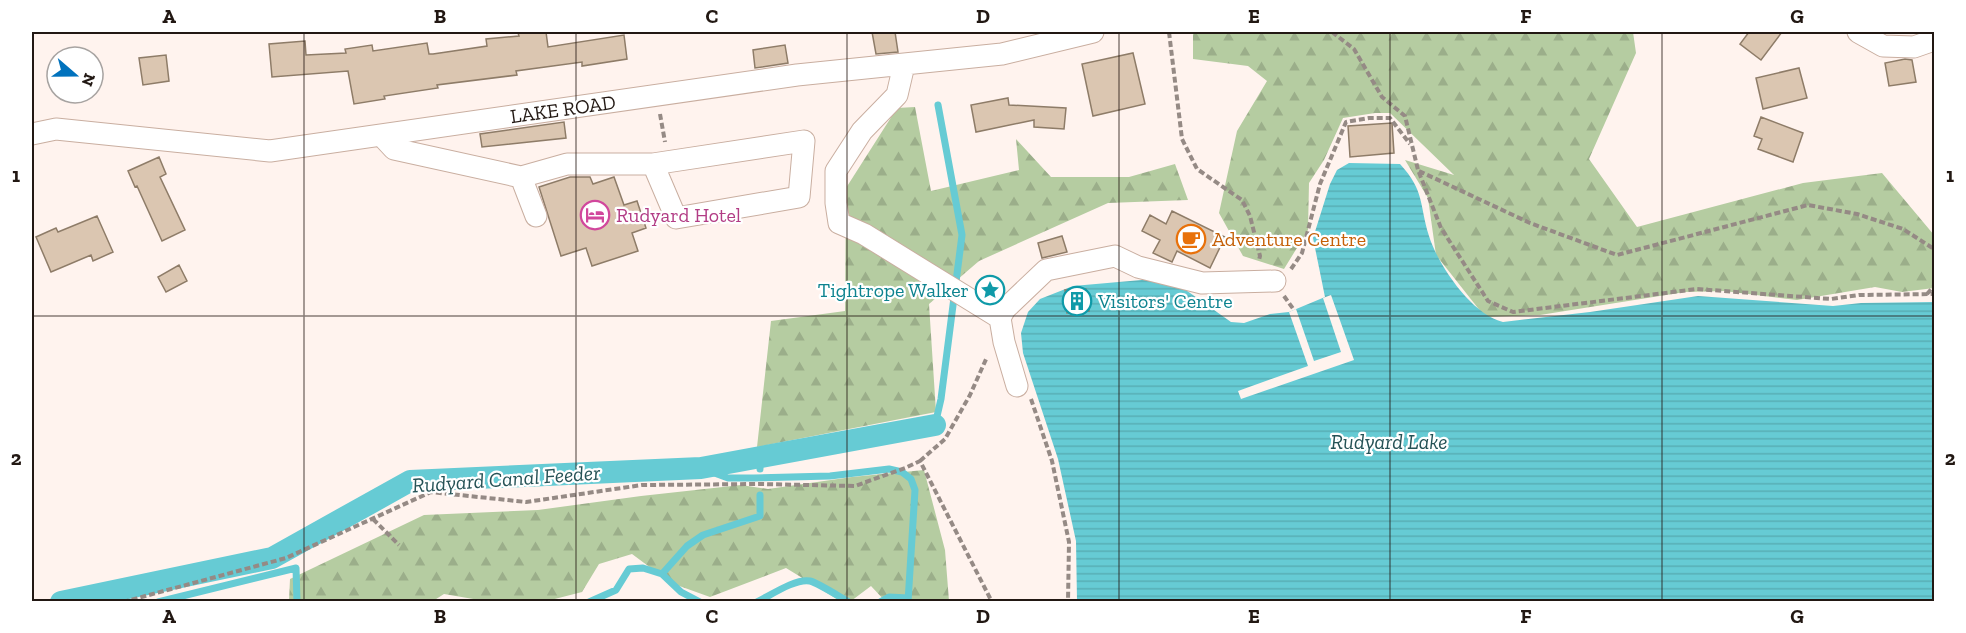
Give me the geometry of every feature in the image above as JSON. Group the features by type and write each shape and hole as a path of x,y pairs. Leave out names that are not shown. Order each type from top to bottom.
{"street":[{"name":"LAKE ROAD","path":"32,134 56,129 270,151 797,75 1002,54 1093,32"},
{"path":"1858,32 1883,46 1914,47 1935,40"},
{"path":"904,65 897,95 862,131 836,171 836,204 839,224 864,234 1000,318"},
{"path":"381,135 394,148 521,177 567,164 660,163 804,141 799,197 676,218 660,163"},
{"path":"521,177 536,216"},
{"path":"1017,386 1000,318 1005,309 1046,270 1115,256 1138,267 1202,283 1251,281 1280,289"}],"path":[{"path":"1169,32 1182,139 1197,169 1242,200 1250,216 1260,256 1251,281"},
{"path":"1332,32 1354,49 1382,97 1405,116 1418,170 1441,228 1488,301 1513,312 1697,289 1831,299 1859,295 1935,294"},
{"path":"658,95 660,163"},
{"path":"1294,310 1280,289 1302,253 1320,184 1346,122 1369,118 1390,118 1412,146"},
{"path":"1418,170 1530,223 1617,255 1808,205 1857,214 1903,229 1935,249"},
{"path":"1926,294 1935,286"},
{"path":"123,602 286,558 431,492 526,502 642,485 855,486 920,461 945,439 970,395 989,352"},
{"path":"1017,386 1033,400 1052,461 1069,542 1068,602"},
{"path":"920,461 992,602"},
{"path":"373,519 399,544"}],"green space":[{"path":"1193,32 1633,32 1636,53 1589,159 1637,227 1803,183 1882,173 1934,235 1934,288 1902,292 1875,287 1797,300 1724,291 1685,292 1540,315 1485,317 1436,255 1428,198 1405,160 1454,175 1390,113 1343,118 1324,160 1309,183 1308,230 1284,269 1243,256 1219,213 1237,131 1267,81 1248,66 1193,59"},
{"path":"915,107 931,191 1019,170 1016,139 1051,177 1129,177 1175,164 1188,200 1108,203 979,261 929,304 936,412 757,447 771,321 845,311 846,188 897,108"},
{"path":"924,470 945,550 949,601 885,601 871,586 851,601 840,601 786,568 710,597 671,583 632,554 599,564 582,592 543,602 485,601 444,594 433,601 289,601 290,579 424,515 538,510 741,485 768,489"}],"water":[{"name":"Rudyard Lake","path":"1349,163 1400,164 1418,190 1433,248 1448,274 1480,310 1503,322 1698,296 1833,306 1861,303 1934,302 1934,601 1077,601 1076,541 1058,459 1023,353 1021,333 1028,312 1040,299 1073,286 1153,279 1183,288 1231,322 1244,323 1270,314 1289,312 1325,297 1313,238 1330,184 1337,170"}],"pier":[{"path":"1331,295 1354,360 1241,399 1238,391 1308,366 1289,312 1296,309 1314,361 1341,352 1323,298"}],"building":[{"path":"546,32 548,47 624,35 627,59 582,66 582,62 516,71 517,75 437,85 438,88 384,96 385,99 354,104 348,71 272,77 269,44 305,41 306,55 346,53 345,49 372,45 373,51 427,43 429,54 433,54 487,46 486,39 519,36 518,33"},
{"path":"872,32 895,32 898,52 876,54"},
{"path":"1749,32 1782,32 1761,60 1740,44"},
{"path":"785,45 788,63 755,68 753,50"},
{"path":"1133,53 1145,104 1093,116 1082,64"},
{"path":"166,55 169,81 143,85 139,58"},
{"path":"1912,60 1916,82 1889,86 1885,63"},
{"path":"1799,68 1807,98 1763,109 1756,78"},
{"path":"1008,98 1009,105 1066,108 1064,129 1034,127 1034,120 976,132 971,105"},
{"path":"1761,117 1803,133 1793,162 1758,149 1762,139 1754,136"},
{"path":"564,122 566,138 482,147 480,134"},
{"path":"1392,123 1394,153 1350,157 1348,126"},
{"path":"159,157 166,174 160,177 185,230 162,241 128,171"},
{"name":"Rudyard Hotel","path":"570,177 590,177 593,184 614,177 624,205 637,201 646,228 632,233 638,251 592,266 586,248 561,256 539,187"},
{"name":"Adventure Centre","path":"1172,211 1225,237 1210,268 1177,251 1172,262 1153,253 1160,240 1142,231 1150,215 1166,224"},
{"path":"97,216 113,252 93,261 91,255 51,272 36,237 56,228 58,232"},
{"path":"1062,236 1067,252 1042,258 1038,243"},
{"path":"179,265 187,281 166,292 158,277"},
{"name":"Visitors' Centre","path":"1086,289 1089,311 1067,313 1065,290"}],"waterway":[{"path":"935,425 941,399 962,235 938,105"},
{"name":"Rudyard Canal Feeder","path":"61,602 272,558 410,481 701,468 935,425"},
{"path":"760,457 760,469"},
{"path":"701,468 728,478 830,476 889,469 902,472 911,479 915,490 908,602"},
{"path":"662,574 687,546 703,535 760,516 760,495"},
{"path":"158,602 296,568 297,602"},
{"path":"589,602 616,590 629,569 643,568 662,574 681,592 700,602"},
{"path":"757,602 791,584 804,581 818,584 849,602"},
{"path":"880,602 889,597 908,598"}],"place":[{"name":"Rudyard Hotel","path":"595,215"},
{"name":"Adventure Centre","path":"1191,239"},
{"name":"Tightrope Walker","path":"990,290"},
{"name":"Visitors' Centre","path":"1077,301"}]}
